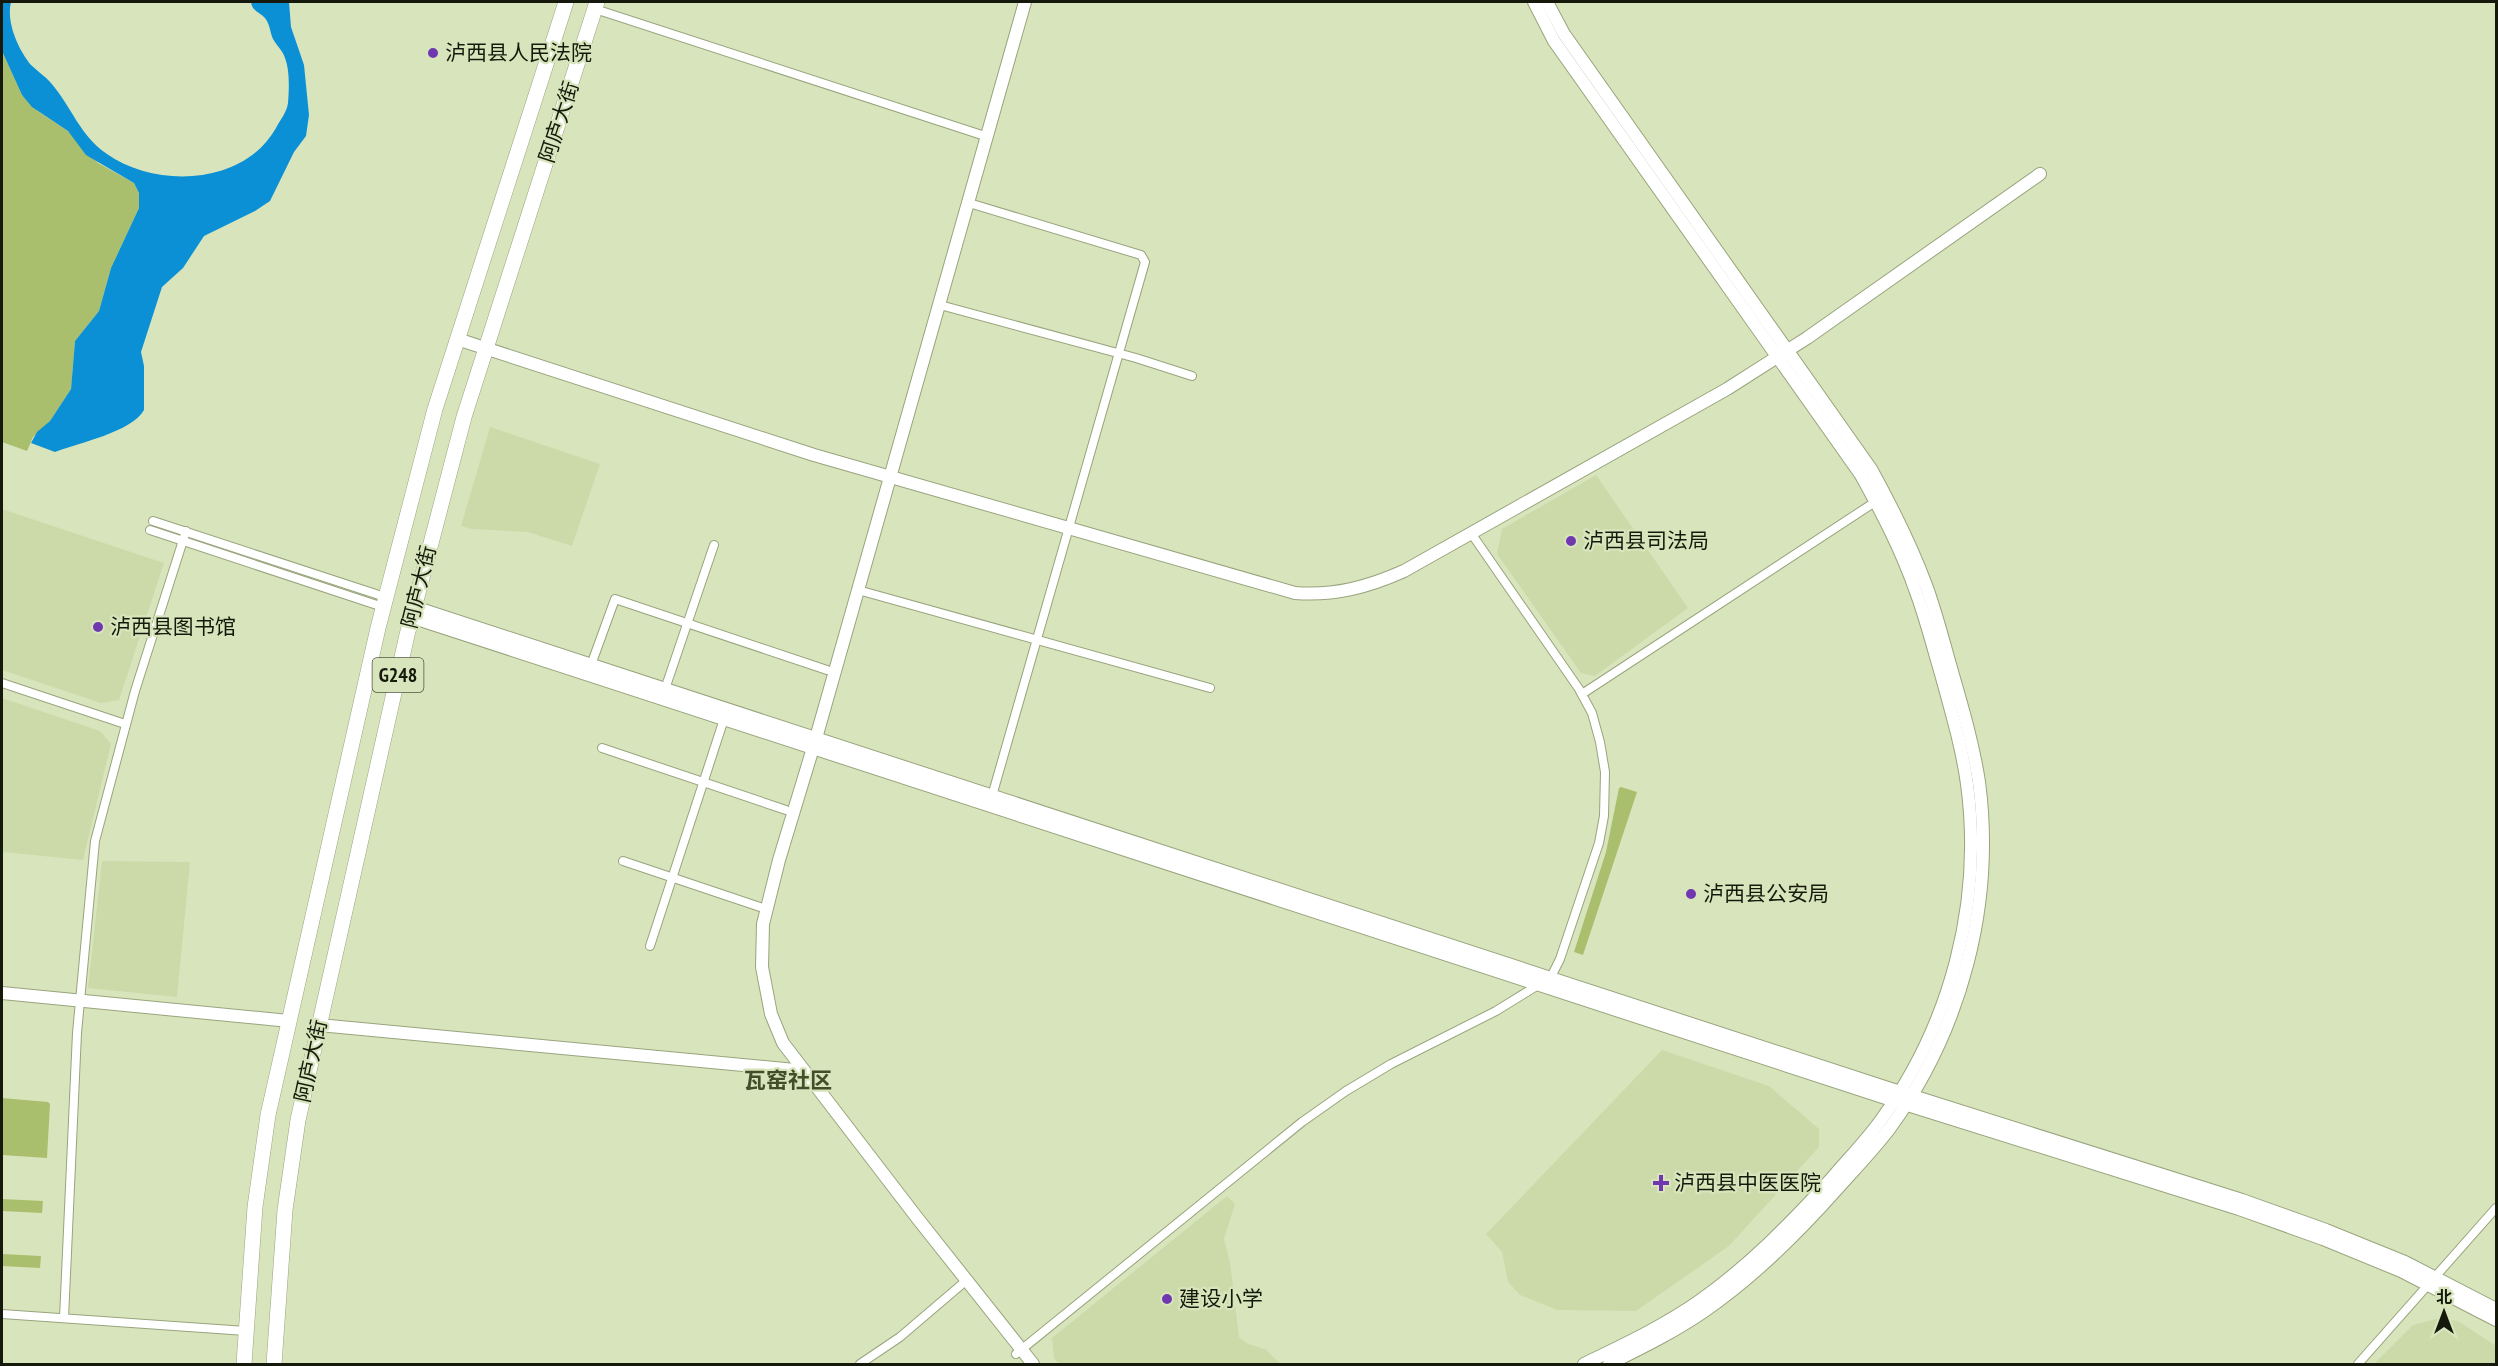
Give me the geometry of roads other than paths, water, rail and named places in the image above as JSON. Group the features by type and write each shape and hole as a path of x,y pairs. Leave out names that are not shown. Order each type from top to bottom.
{"highway":[{"name":"阿庐大街","path":"384,602 416,476 457,339 566,2"},
{"name":"阿庐大街","path":"274,1365 289,1176 298,1120 412,612 445,484 485,348 596,5"},
{"name":"G248","path":"244,1365 255,1207 263,1149 289,1021 384,602"}],"main road":[{"path":"1017,2 969,203 940,305 827,670 811,742 786,810 760,907 754,953 760,1000 770,1032 795,1070 961,1285 1021,1356 1033,1365"},
{"path":"1021,1356 783,1042 771,1014 762,967 763,924 811,742 858,590 887,477 984,136 1025,2"},
{"path":"1534,2 1554,41 1782,355"},
{"path":"1546,2 1564,34 1861,475 1881,499 1916,591 1957,730 1967,783 1972,844 1969,894 1953,973 1930,1036 1903,1098 1867,1156 1816,1213 1764,1264 1703,1312 1670,1333 1609,1365"},
{"path":"457,339 887,477 1070,530 1295,593 1346,592 1379,582 1404,571 1727,389 1782,355 2040,174"},
{"path":"412,612 591,665 811,742 2239,1209 2432,1280 2496,1308"},
{"path":"412,612 724,719 811,742 992,796 1545,981"},
{"path":"2,993 289,1021"},
{"path":"319,1025 795,1070"},
{"path":"1584,1365 1664,1323 1697,1303 1735,1274 1807,1205 1903,1098"},
{"path":"2432,1280 2496,1320"}],"street":[{"path":"596,5 984,136"},
{"path":"969,203 1143,257 1145,265 992,796"},
{"path":"940,305 1192,376"},
{"path":"1582,694 1881,499"},
{"path":"153,520 384,602"},
{"path":"150,530 384,602"},
{"path":"64,1318 80,1001 95,841 125,724 186,531"},
{"path":"1021,1356 1302,1122 1346,1091 1391,1064 1496,1011 1545,981 1560,959 1599,843 1606,788 1603,757 1596,726 1582,694 1471,533"},
{"path":"664,689 714,545"},
{"path":"858,590 1210,688"},
{"path":"591,665 615,599 827,670"},
{"path":"2,683 125,724"},
{"path":"650,946 724,719"},
{"path":"602,748 786,810"},
{"path":"623,861 760,907"},
{"path":"2358,1365 2496,1208"},
{"path":"860,1365 900,1337 961,1285"},
{"path":"2,1314 246,1331"}],"water":[{"path":"2,2 11,2 12,27 26,59 51,83 90,139 107,154 127,165 150,173 198,176 222,171 243,161 262,147 285,113 289,86 284,55 273,39 267,20 254,9 251,2 289,2 291,27 304,65 309,115 306,136 294,152 270,201 255,211 204,236 183,268 162,287 141,352 144,366 144,410 138,418 117,431 55,452 31,443 37,432 50,421 71,389 75,341 99,311 111,268 139,208 139,193 134,183 86,155 68,131 32,107 22,95 2,51"}],"place":[{"name":"泸西县人民法院","path":"433,53"},
{"name":"泸西县司法局","path":"1571,541"},
{"name":"泸西县图书馆","path":"98,627"},
{"name":"泸西县公安局","path":"1691,894"},
{"name":"泸西县中医医院","path":"1661,1183"},
{"name":"建设小学","path":"1167,1299"}],"district":[{"name":"瓦窑社区","path":"788,1080"}]}
